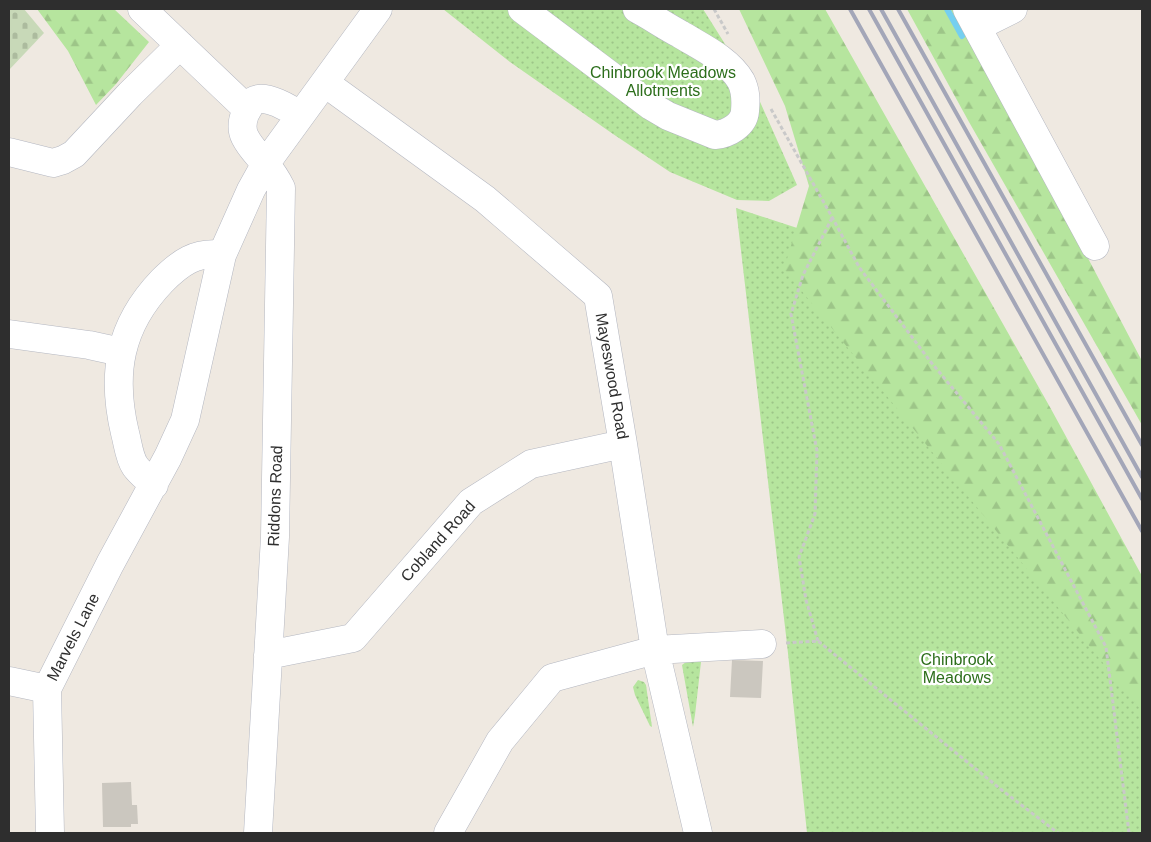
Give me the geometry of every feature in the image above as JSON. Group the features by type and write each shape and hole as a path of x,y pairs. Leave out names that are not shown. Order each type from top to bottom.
{"street":[{"path":"142,9 248,109"},
{"name":"Marvels Lane","path":"50,833 46,689 110,564 154,485 185,420 222,255 251,190 266,163 378,9"},
{"path":"522,9 651,106 668,116 715,135 721,135 742,122 745,116 745,92 734,72 715,56 657,19 637,9"},
{"path":"1013,9 972,18 1095,246"},
{"path":"9,152 53,163 64,160 74,154 180,45"},
{"name":"Mayeswood Road","path":"325,84 485,199 598,296 655,650 698,833"},
{"path":"266,163 258,157 244,136 242,126 253,101 265,100 278,103 290,108 300,116"},
{"name":"Riddons Road","path":"258,833 275,537 282,188 266,163"},
{"path":"154,485 136,467 131,459 123,423 121,403 119,377 121,352 137,313 169,274 193,257 203,254 222,255"},
{"path":"9,334 89,345 121,352"},
{"name":"Cobland Road","path":"268,656 353,638 471,502 531,464 623,444"},
{"path":"448,833 500,741 552,678 655,650 762,644"},
{"path":"9,680 46,689"}],"path":[{"path":"714,9 729,35"},
{"path":"768,104 858,267 930,361 999,444 1106,647 1130,833"},
{"path":"832,217 803,275 792,314 817,451 815,514 799,557 806,600 818,641 1003,791 1058,833"},
{"path":"762,644 818,641"}],"green space":[{"path":"9,9 24,9 44,33 9,70"},
{"path":"37,9 114,9 149,42 116,84 96,105 68,51"},
{"name":"Chinbrook Meadows Allotments","path":"443,9 703,9 757,95 797,185 769,201 737,200 670,172 510,62"},
{"path":"739,9 825,9 1051,409 1142,576 1142,711 784,269 809,186 785,106"},
{"path":"907,9 957,9 1142,361 1142,425 969,122"},
{"name":"Chinbrook Meadows","path":"736,208 886,257 1142,652 1142,833 807,833"},
{"path":"699,659 701,662 693,727 682,665"},
{"path":"638,680 646,685 652,727 635,695 633,687"}],"building":[{"path":"732,660 763,661 761,698 730,697"},
{"path":"131,782 132,805 137,805 138,824 131,824 131,827 103,827 102,783"}],"waterway":[{"path":"947,9 962,36"}],"railway":[{"path":"850,9 1142,531"},
{"path":"869,9 1142,499"},
{"path":"881,9 1142,477"},
{"path":"898,9 1142,445"}]}
